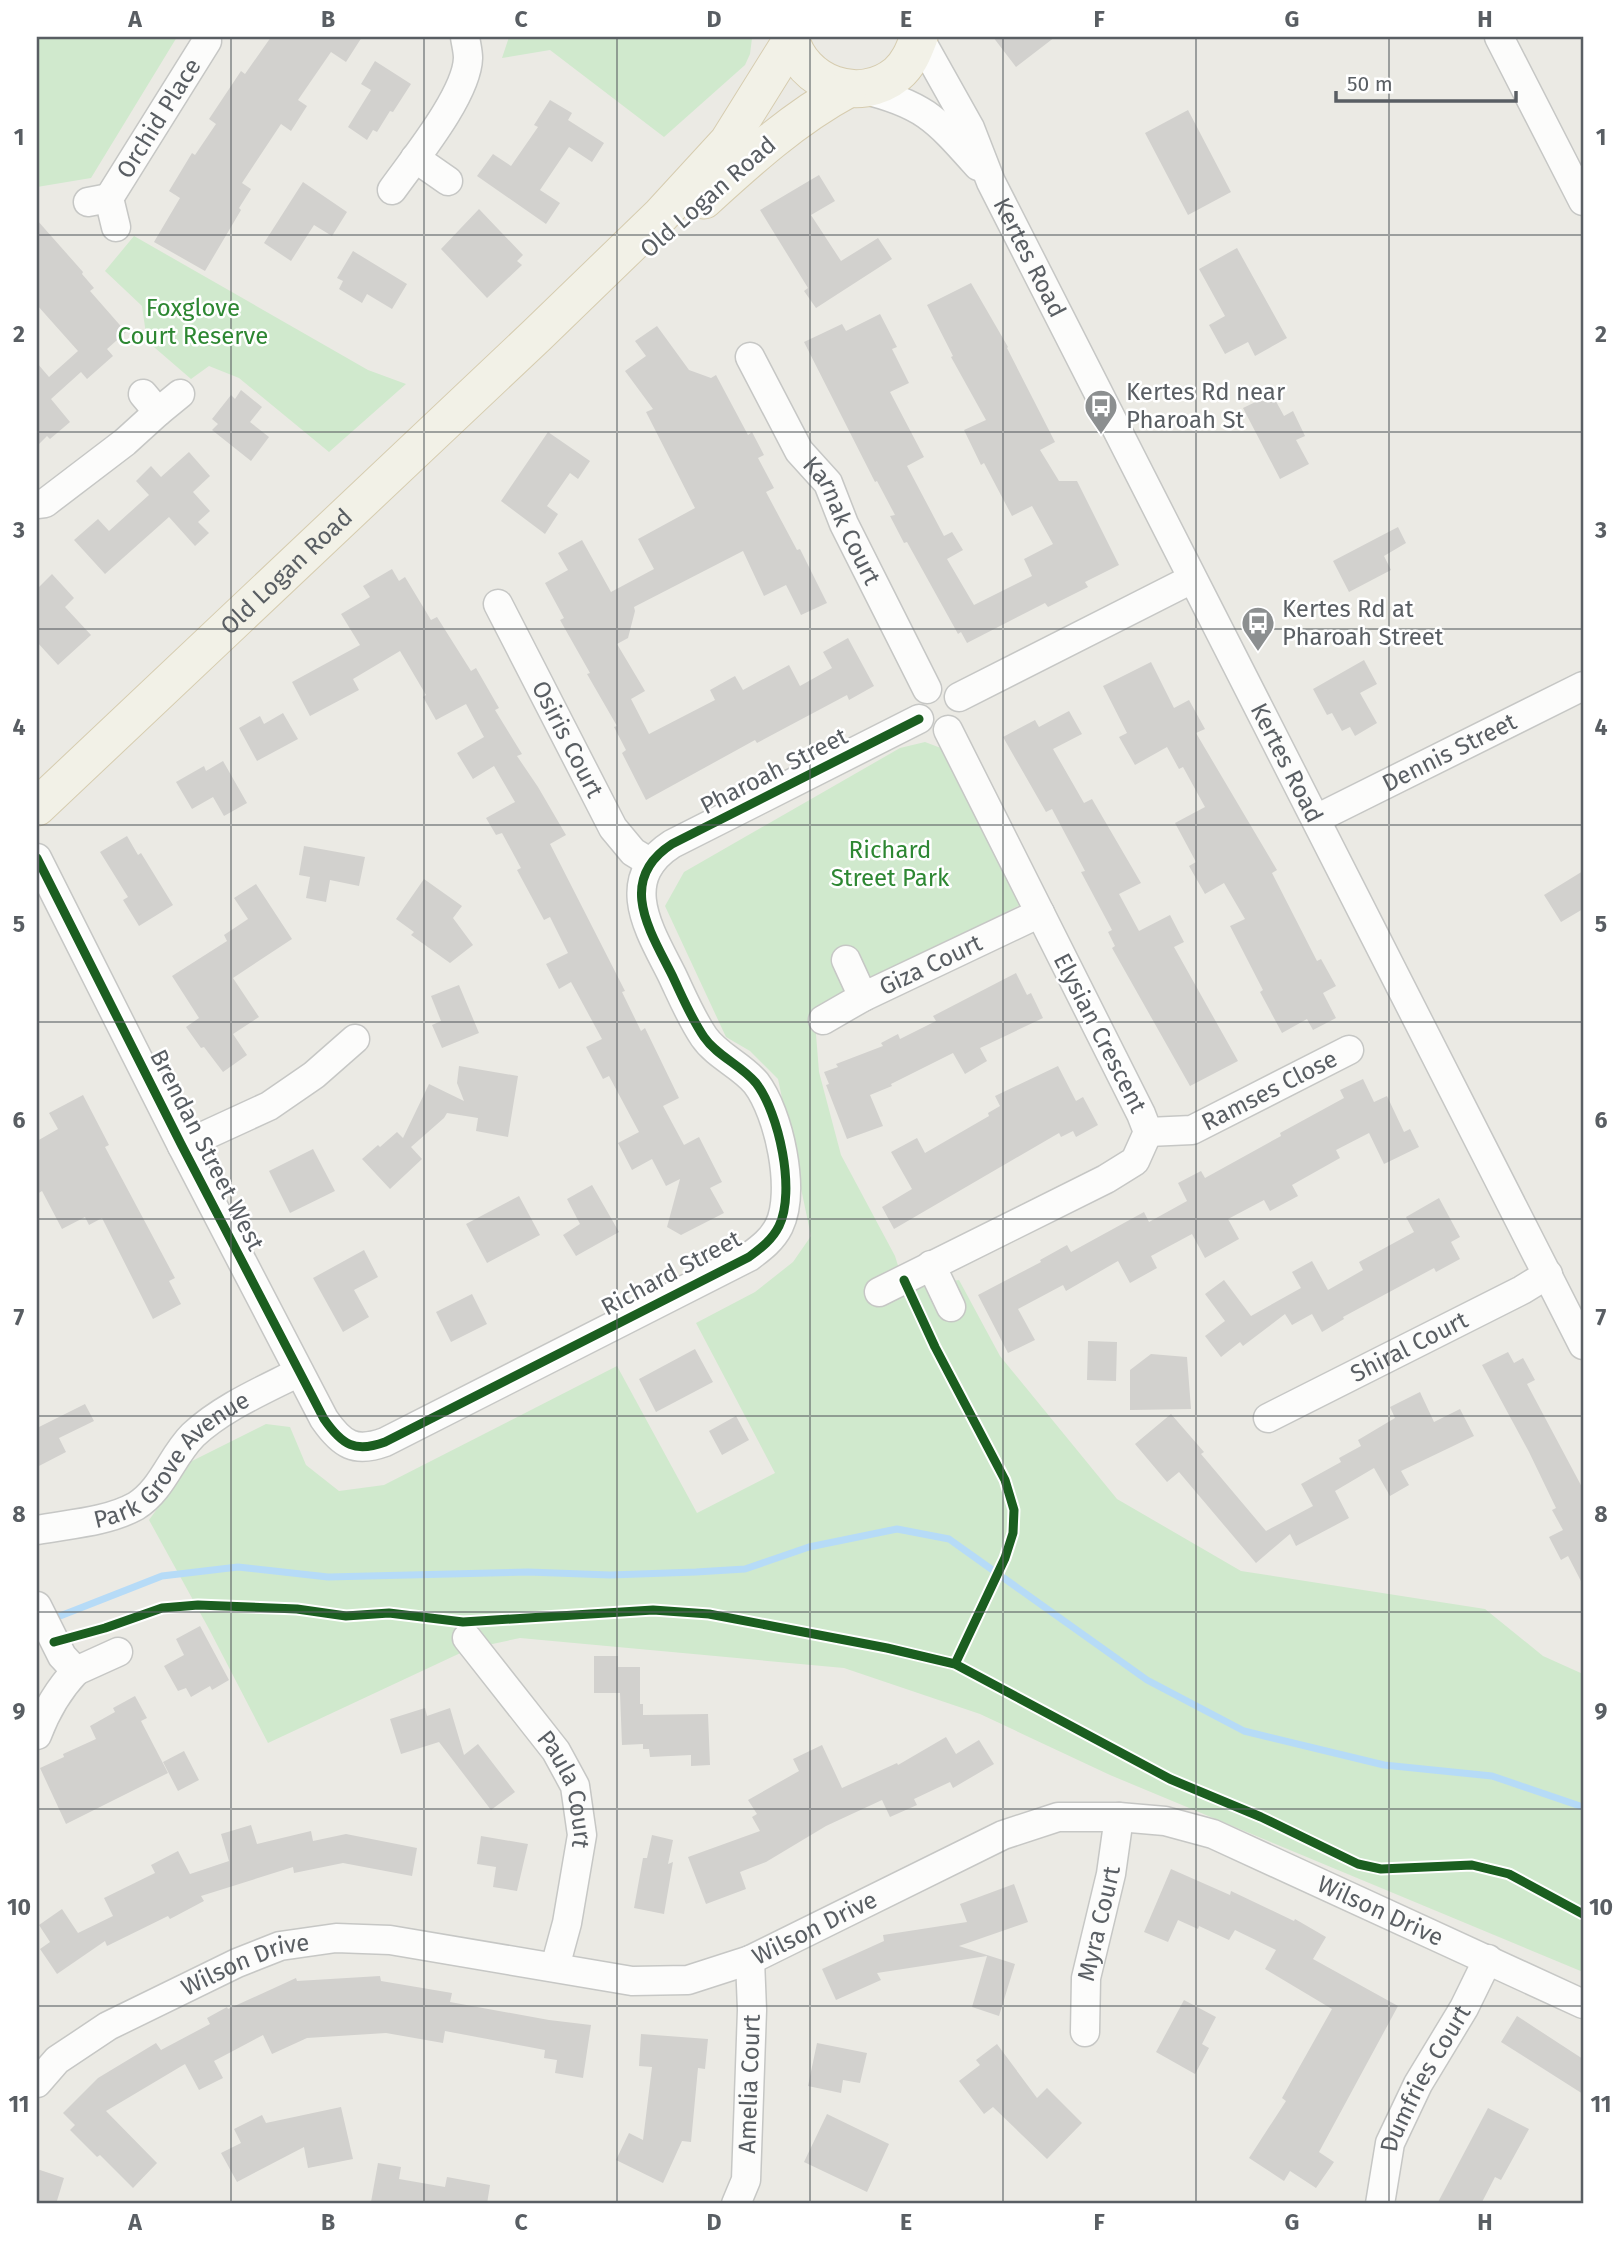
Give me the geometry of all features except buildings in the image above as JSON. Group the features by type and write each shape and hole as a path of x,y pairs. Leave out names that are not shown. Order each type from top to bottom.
{"main road":[{"name":"Old Logan Road","path":"537,335 672,230 745,162 816,107 854,89 881,84 898,73 912,57 919,37"},
{"name":"Old Logan Road","path":"37,807 661,215 728,142 791,39"},
{"path":"791,39 799,59 812,74 829,84 854,89"}],"street":[{"name":"Orchid Place","path":"116,227 98,200 207,41 206,37"},
{"path":"393,190 462,82 468,59 464,37"},
{"name":"Kertes Road","path":"919,37 970,128 991,181 1583,1345"},
{"path":"1499,37 1583,201"},
{"name":"Kertes Road","path":"854,89 907,102 936,120 991,181"},
{"path":"415,158 448,181"},
{"name":"Karnak Court","path":"750,357 799,451 828,483 844,524 927,689"},
{"path":"37,504 45,503 125,442 150,403 180,394"},
{"path":"959,698 1192,579"},
{"name":"Osiris Court","path":"499,604 613,828 633,852 651,863"},
{"name":"Dennis Street","path":"1315,819 1583,686"},
{"path":"945,687 959,698 961,716 948,730 928,729 919,719 917,702 927,689 945,687"},
{"name":"Pharoah Street","path":"651,863 658,853 673,844 919,719"},
{"name":"Elysian Crescent","path":"879,1292 1107,1179 1135,1161 1148,1132 1142,1114 948,730"},
{"name":"Brendan Street West","path":"37,858 324,1419 344,1442 356,1447"},
{"name":"Richard Street","path":"356,1447 367,1448 385,1441 749,1257 767,1243 778,1227 787,1196 787,1174 768,1106 762,1091 753,1080 706,1040 644,919 641,900 644,878 651,863"},
{"name":"Giza Court","path":"823,1020 863,998 1040,914"},
{"path":"846,960 863,998"},
{"path":"182,1146 269,1106 314,1074 355,1039"},
{"name":"Ramses Close","path":"1148,1132 1192,1130 1349,1050"},
{"path":"931,1265 951,1307"},
{"name":"Shiral Court","path":"1268,1418 1522,1290 1548,1274"},
{"name":"Park Grove Avenue","path":"37,1530 118,1514 136,1505 153,1493 192,1437 214,1418 299,1372"},
{"path":"37,1606 62,1656 76,1671"},
{"name":"Paula Court","path":"467,1638 556,1751 575,1786 582,1835 567,1923 555,1967"},
{"path":"37,1735 44,1716 62,1685 76,1671 118,1652"},
{"name":"Wilson Drive","path":"37,2083 57,2060 108,2026 280,1946 336,1938 390,1940 632,1981 688,1980 750,1960 1003,1835 1058,1817 1119,1817 1165,1821 1213,1834 1583,2004"},
{"name":"Myra Court","path":"1085,2032 1086,1978 1111,1874 1119,1817"},
{"name":"Dumfries Court","path":"1380,2204 1390,2143 1418,2084 1464,2008 1488,1959"},
{"name":"Amelia Court","path":"736,2204 746,2180 752,2011 750,1960"}],"green space":[{"path":"37,37 177,37 91,178 37,187"},
{"path":"509,37 752,38 745,65 664,137 550,50 502,58"},
{"name":"Foxglove Court Reserve","path":"134,236 368,370 406,384 329,452 239,378 209,366 191,379 147,341 142,306 105,271"},
{"name":"Richard Street Park","path":"925,742 946,750 1020,905 814,1009 819,1072 841,1155 895,1256 905,1288 959,1280 1000,1356 1117,1499 1241,1571 1485,1609 1543,1656 1583,1674 1583,1972 1110,1775 980,1714 844,1668 520,1638 469,1649 268,1743 149,1520 192,1461 266,1424 290,1427 306,1465 339,1491 384,1485 617,1366 697,1513 775,1473 696,1323 755,1292 793,1262 811,1236 778,1079 750,1051 726,1037 665,906 684,872 900,748"}],"waterway":[{"path":"60,1616 162,1576 238,1567 328,1577 528,1572 610,1575 696,1572 745,1569 809,1547 897,1529 949,1539 1147,1680 1244,1731 1384,1765 1492,1776 1583,1807"}],"cycle path":[{"path":"37,858 324,1419 343,1441 365,1447 385,1442 749,1257 773,1235 784,1211 786,1193 782,1153 772,1113 756,1083 709,1044 691,1015 648,924 642,890 645,873 655,858 672,844 919,719"},
{"path":"904,1280 935,1347 1005,1480 1014,1510 1013,1533 1005,1558 955,1664"},
{"path":"54,1642 162,1608 198,1605 297,1609 346,1616 389,1613 463,1622 653,1610 709,1614 887,1648 955,1664 1170,1779 1261,1817 1358,1864 1381,1869 1472,1865 1509,1874 1583,1914"}],"place":[{"name":"Kertes Rd near Pharoah St","path":"1101,436"},
{"name":"Kertes Rd at Pharoah Street","path":"1258,653"}]}
